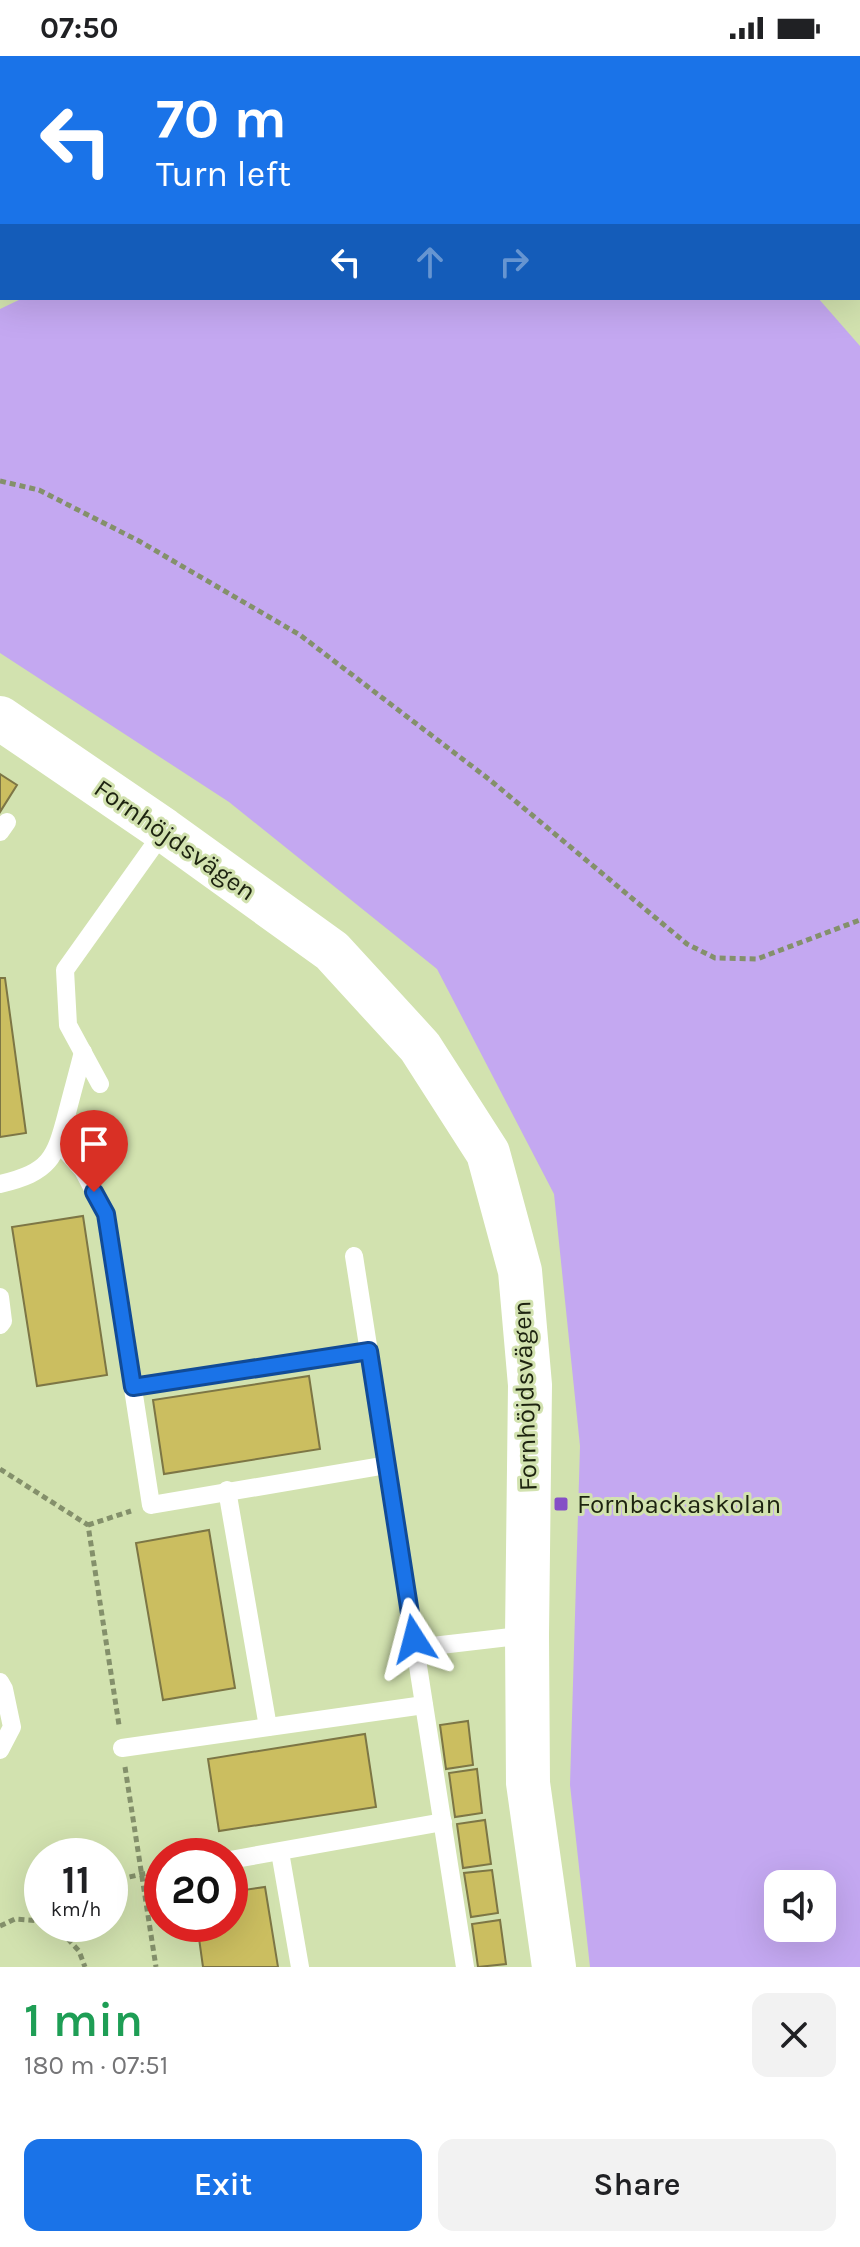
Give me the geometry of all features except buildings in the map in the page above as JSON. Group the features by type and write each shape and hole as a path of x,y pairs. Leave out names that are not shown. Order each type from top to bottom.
{"street":[{"name":"Fornhöjdsvägen","path":"0,718 164,830 332,951 420,1047 488,1153 520,1271 530,1385 528,1783 554,1967"}],"lane":[{"path":"100,1084 68,1025 65,970 164,830"},
{"path":"0,1184 22,1179 43,1167 57,1151 83,1052"},
{"path":"59,1143 83,1170 106,1214 151,1505 387,1465"},
{"path":"354,1256 465,1967"},
{"path":"0,1297 3,1321 0,1325"},
{"path":"133,1387 369,1351"},
{"path":"227,1490 268,1727"},
{"path":"415,1648 527,1635"},
{"path":"0,1682 12,1727 0,1750"},
{"path":"122,1748 424,1705"},
{"path":"248,1857 443,1822"},
{"path":"280,1852 300,1967"}],"path":[{"path":"0,481 39,490 68,504 139,541 300,635 490,780 687,944 715,958 757,959 860,920"},
{"path":"0,1469 88,1525 156,1967"},
{"path":"88,1525 151,1505"},
{"path":"128,1877 142,1874"},
{"path":"0,1926 15,1919 24,1920"},
{"path":"71,1942 79,1951 85,1967"}],"shaded area":[{"path":"19,300 820,300 860,346 860,1967 590,1967 570,1785 580,1446 554,1194 437,969 229,802 0,653 0,309"}],"place":[{"name":"Fornbackaskolan","path":"561,1504"}],"route":[{"path":"94,1192 106,1214 133,1387 369,1351 414,1639"}]}
